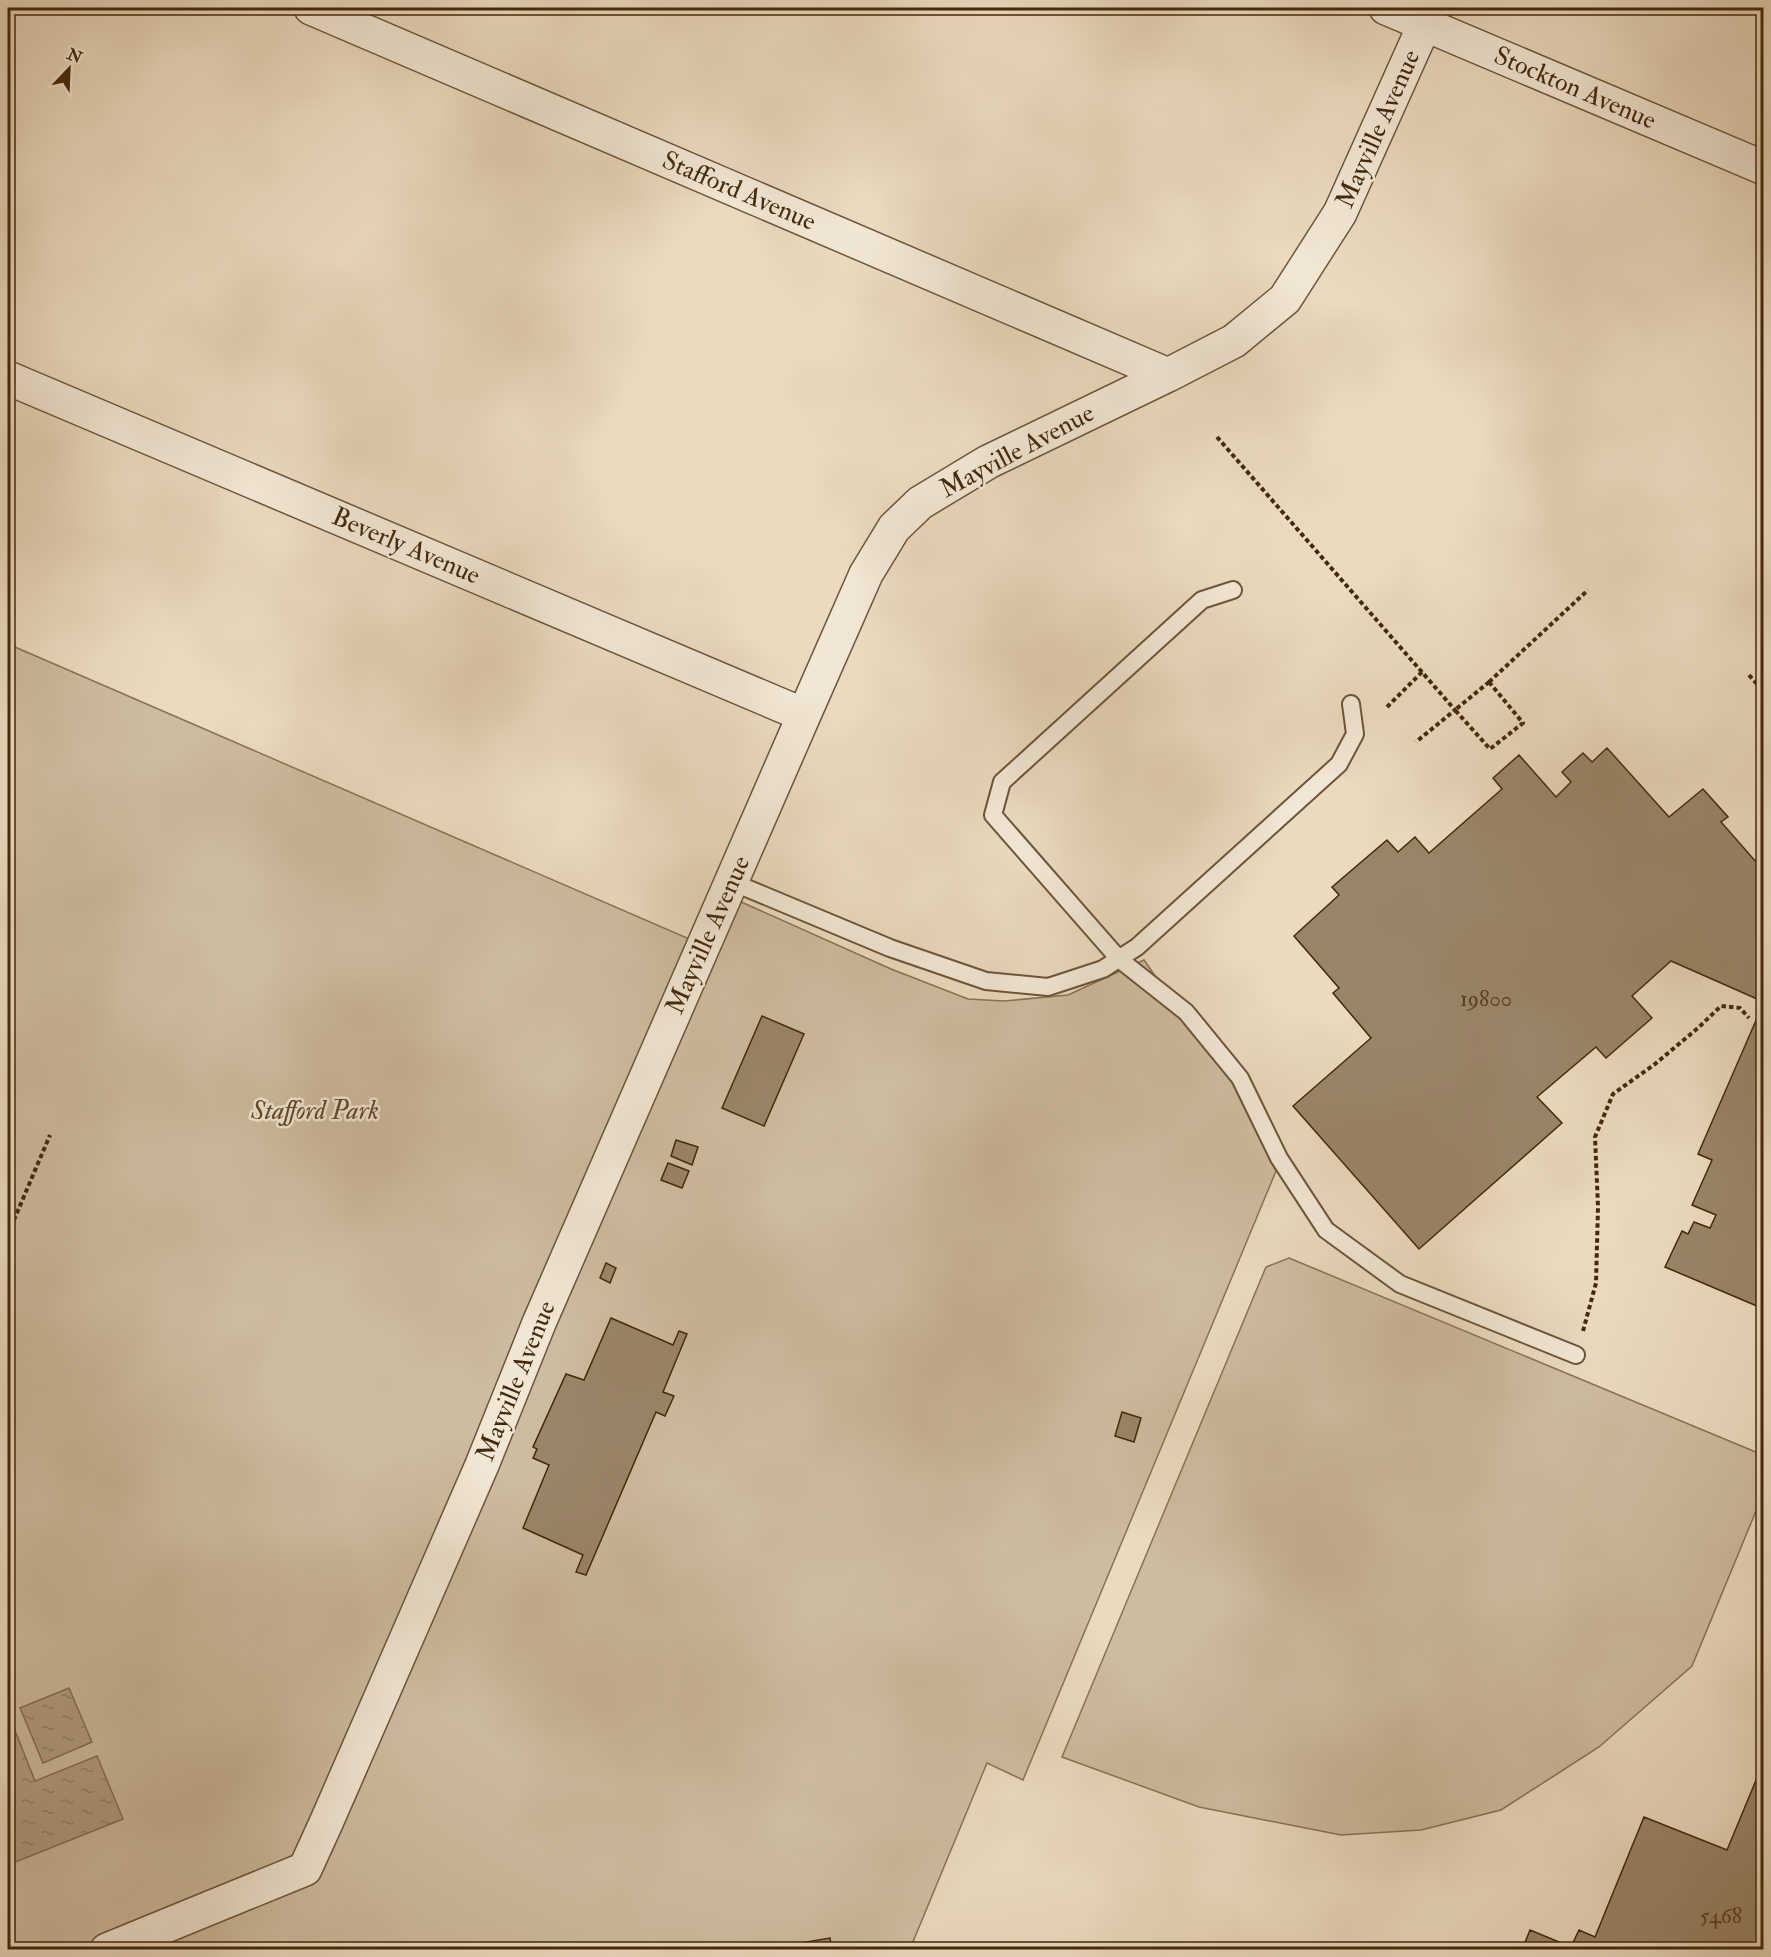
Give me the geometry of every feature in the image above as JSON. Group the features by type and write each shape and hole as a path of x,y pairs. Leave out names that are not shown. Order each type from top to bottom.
{"street":[{"name":"Stafford Avenue","path":"311,8 1168,375"},
{"name":"Stockton Avenue","path":"1386,8 1429,16 1764,168"},
{"name":"Mayville Avenue","path":"107,1950 305,1869 482,1465 539,1323 804,715 866,574 894,528 920,503 987,462 1168,375 1234,340 1285,299 1340,213 1429,16"},
{"name":"Beverly Avenue","path":"8,378 804,715"}],"lane":[{"path":"1233,590 1202,600 1002,782 993,815 1119,959 1186,1012 1240,1078 1279,1158 1326,1230 1400,1284 1576,1355"},
{"path":"732,882 890,948 986,981 1048,987 1103,969 1137,947 1339,764 1355,734 1352,704"}],"path":[{"path":"1217,437 1490,749 1523,723 1489,682"},
{"path":"1416,742 1489,682 1588,590"},
{"path":"1387,707 1422,672"},
{"path":"1749,675 1764,692"},
{"path":"1576,1355 1596,1283 1598,1208 1595,1137 1613,1094 1655,1064 1721,1006 1740,1008 1749,1018"},
{"path":"8,1234 50,1135"}],"green space":[{"name":"Stafford Park","path":"8,644 717,951 739,901 891,969 968,999 1004,1001 1068,995 1144,960 1163,987 1220,1056 1276,1171 1023,1780 987,1763 910,1949 8,1949"},
{"path":"1289,1258 1763,1455 1763,1494 1692,1666 1599,1747 1501,1810 1421,1830 1341,1835 1199,1807 1062,1757 1266,1267"}],"water":[{"path":"69,1688 92,1742 43,1763 20,1708"},
{"path":"8,1713 35,1781 97,1756 123,1819 8,1865"}],"building":[{"path":"1607,748 1669,817 1703,789 1728,817 1721,822 1764,871 1764,1002 1671,961 1632,996 1652,1018 1606,1058 1596,1047 1537,1097 1562,1123 1419,1249 1293,1106 1371,1038 1333,993 1339,988 1294,936 1339,895 1332,887 1387,840 1398,852 1415,837 1429,853 1502,789 1493,778 1519,755 1556,797 1571,782 1562,772 1583,753 1592,762"},
{"path":"1764,1002 1764,1309 1665,1267 1682,1231 1688,1234 1694,1222 1710,1228 1716,1215 1692,1205 1712,1160 1698,1154"},
{"path":"762,1016 804,1034 764,1126 722,1108"},
{"path":"676,1140 698,1147 692,1165 671,1156"},
{"path":"668,1163 689,1171 682,1188 661,1180"},
{"path":"606,1263 616,1268 610,1283 600,1278"},
{"path":"611,1318 673,1345 679,1331 687,1334 663,1392 674,1396 665,1416 656,1412 586,1575 576,1572 583,1555 523,1528 549,1465 533,1458 537,1449 533,1447 566,1374 584,1380"},
{"path":"1122,1412 1141,1418 1134,1442 1115,1436"},
{"path":"1764,1761 1764,1950 1576,1950 1571,1947 1579,1930 1595,1937 1644,1817 1727,1850"},
{"path":"1530,1930 1571,1947 1576,1950 1522,1950"},
{"path":"830,1938 832,1950 757,1950"}]}
